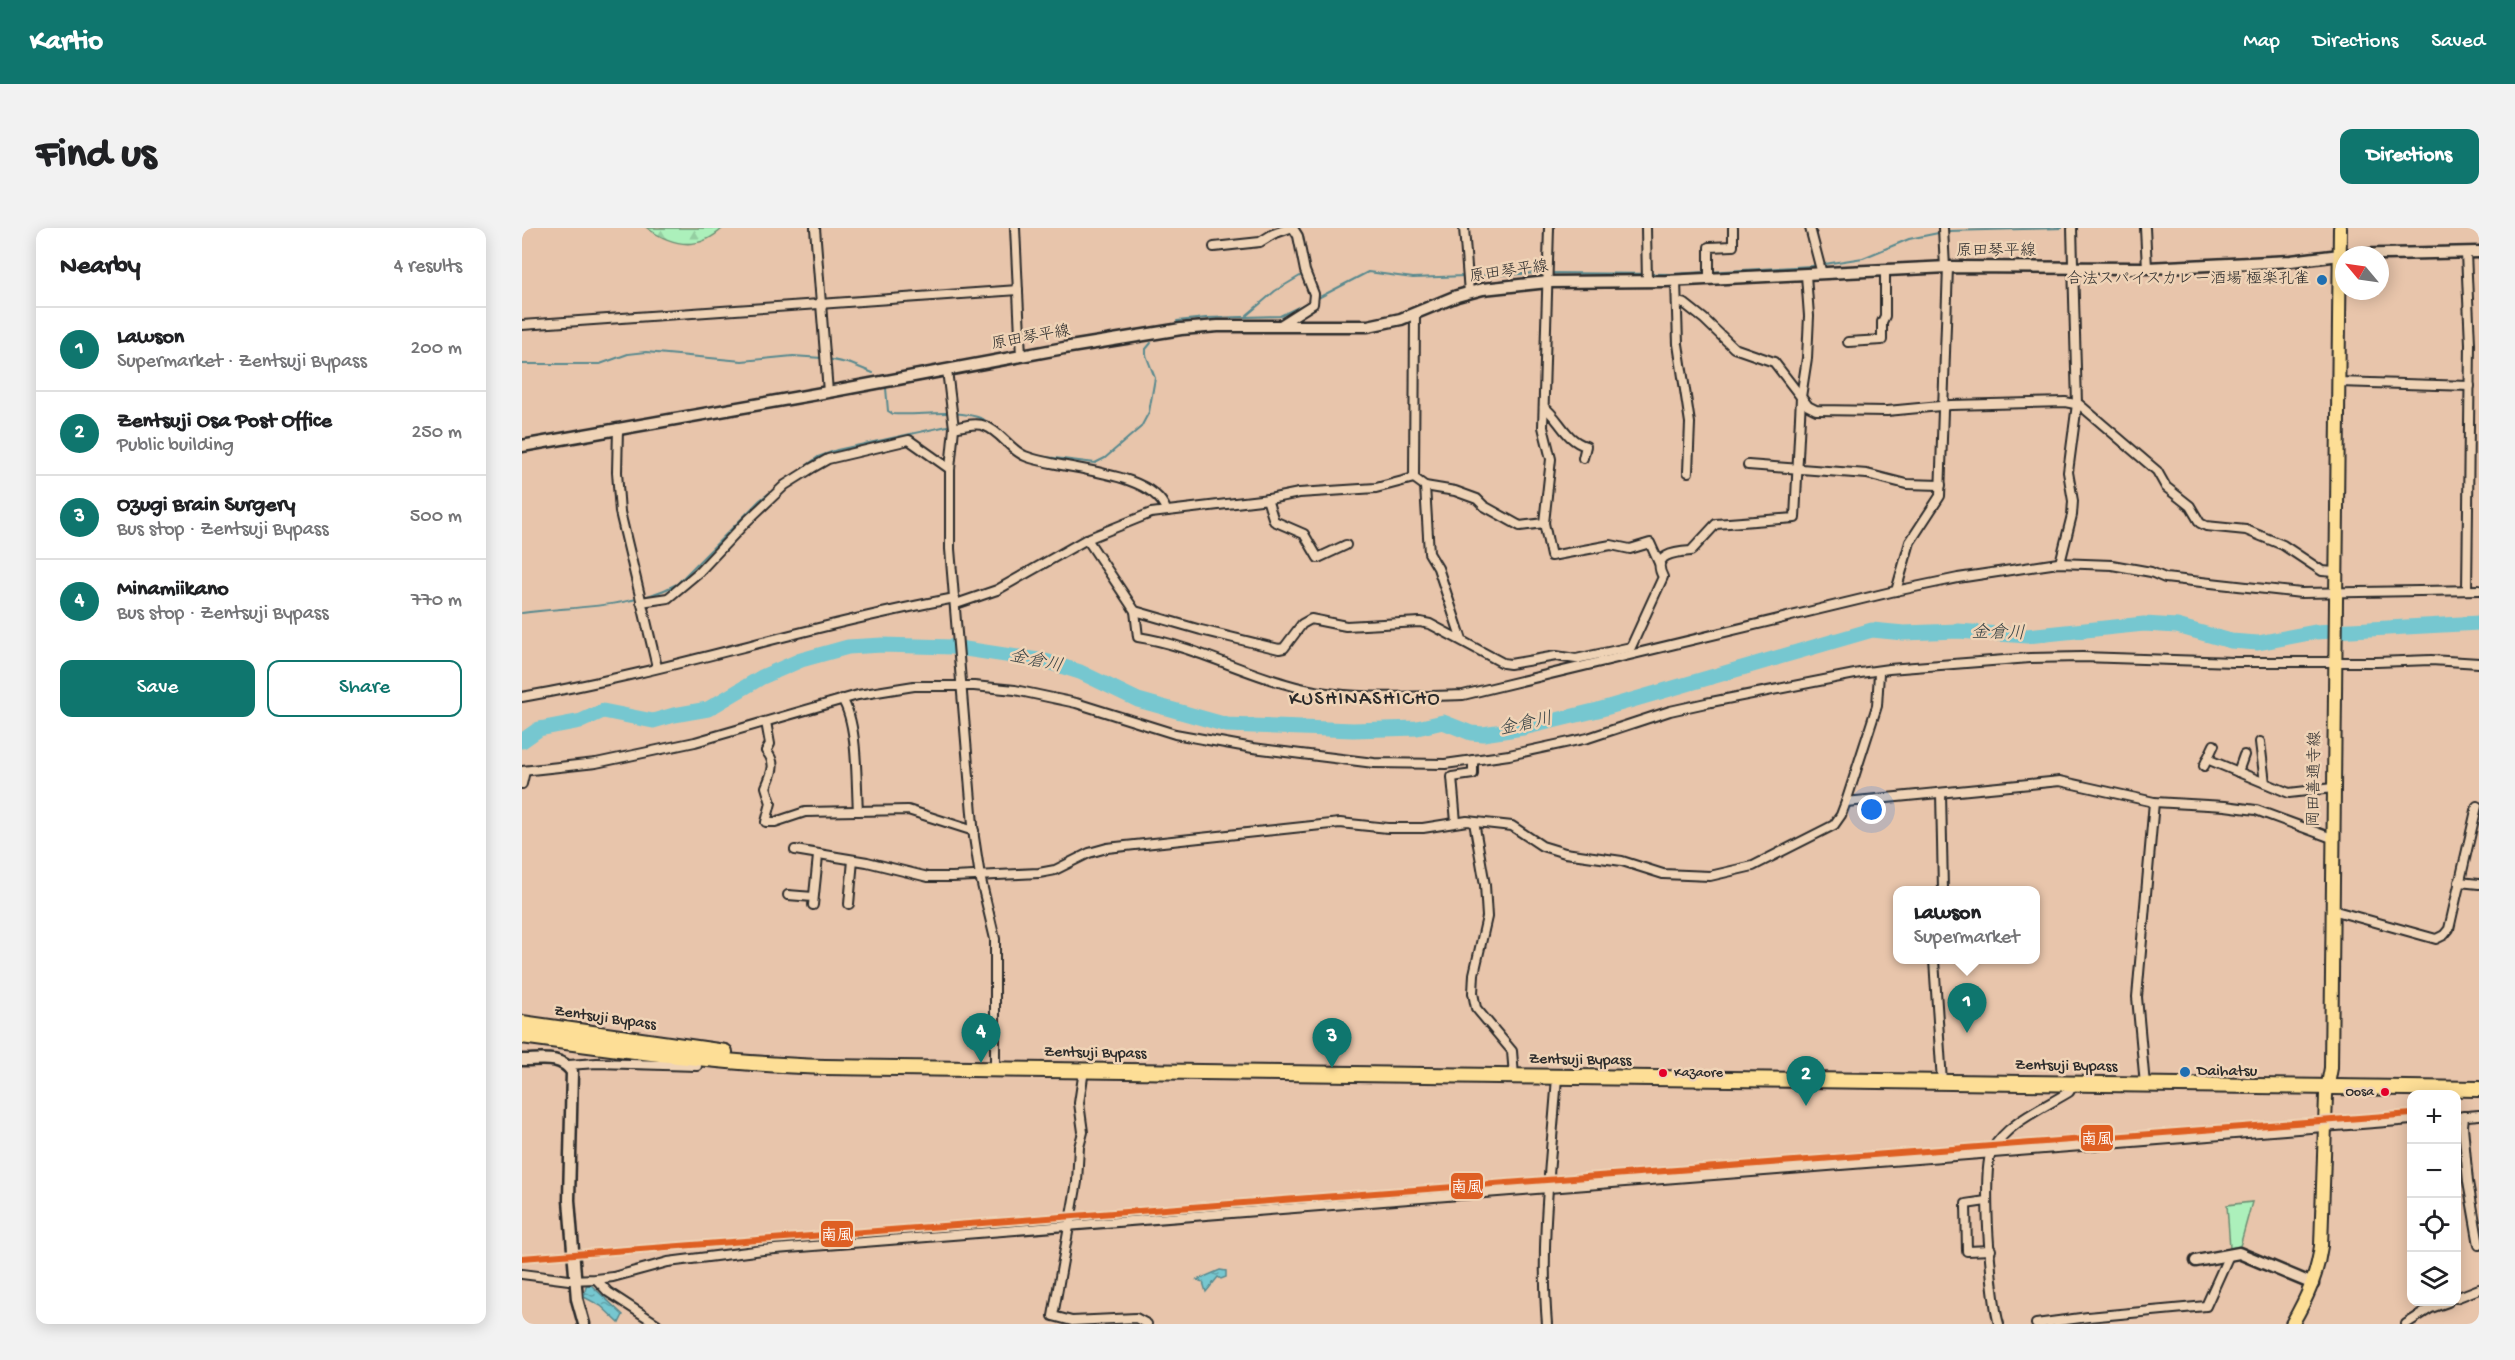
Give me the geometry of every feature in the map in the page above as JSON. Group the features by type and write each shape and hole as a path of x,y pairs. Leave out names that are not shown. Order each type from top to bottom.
{"highway":[{"name":"Zentsuji Bypass","path":"522,1023 825,1067"},
{"name":"Zentsuji Bypass","path":"522,1036 728,1061 825,1067 2479,1089"}],"main road":[{"name":"岡田善通寺線","path":"2340,228 2340,246"},
{"name":"原田琴平線","path":"2389,254 2479,252"},
{"name":"原田琴平線","path":"522,446 1181,329 1368,326 1401,319 1483,289 1548,276 1647,276 1676,281 1709,274 1806,275 1821,268 1885,271 1947,268 2147,268 2291,261 2335,256"},
{"name":"岡田善通寺線","path":"2292,1324 2313,1284 2321,1246 2328,1087 2331,1068 2339,300"},
{"path":"522,1060 555,1059 568,1065 573,1076 569,1183 574,1280 584,1324"},
{"path":"2196,1261 2240,1253 2313,1284"}],"street":[{"path":"815,228 828,392"},
{"path":"1015,228 1021,356"},
{"path":"1214,247 1260,242 1273,234 1291,228 1298,236 1313,299 1278,326"},
{"path":"1464,228 1469,293"},
{"path":"1088,539 1135,611 1138,637 1173,644 1285,684 1347,695 1416,697 1462,695 1631,647 1663,577 1650,543 1630,549 1611,545 1551,556 1544,523 1551,459 1543,427 1549,228"},
{"path":"1709,274 1709,248 1733,246 1733,228"},
{"path":"1810,228 1821,268"},
{"path":"2060,563 2072,515 2069,462 2077,404 2072,228"},
{"path":"2145,228 2147,268"},
{"path":"1896,591 1910,542 1938,502 1941,485 1947,268 1943,230"},
{"path":"1647,276 1649,233"},
{"path":"2466,252 2470,386 2468,590"},
{"path":"1848,342 1882,340 1882,322 1885,316 1885,271"},
{"path":"1659,563 1663,558 1676,552 1691,551 1716,524 1795,518 1802,397 1808,348 1809,316 1806,275"},
{"path":"1676,281 1678,344 1690,423 1688,472"},
{"path":"522,325 821,302 1018,290"},
{"path":"1677,302 1685,304 1704,319 1734,348 1774,362 1808,406 1816,410 1887,411 1944,406 2065,402 2077,404 2157,471 2166,488 2190,506 2200,523 2206,526 2246,530 2283,545 2322,571 2335,572"},
{"path":"1414,478 1415,313"},
{"path":"947,370 953,421 950,469 950,549 974,831 980,876 995,939 995,1068"},
{"path":"2338,382 2470,386"},
{"path":"1544,407 1551,412 1573,440 1586,446 1583,458"},
{"path":"953,421 987,426 1024,456 1095,470 1149,490 1159,497 1166,510"},
{"path":"618,428 617,472 620,512 657,667"},
{"path":"640,600 668,598 699,572 785,485 828,459 909,440 950,469"},
{"path":"1748,465 1867,474 1906,484 1941,485"},
{"path":"1414,478 1425,486 1447,489 1477,499 1484,506 1520,526 1538,526 1544,523"},
{"path":"522,697 573,688 815,628 956,601 997,590 1088,539 1151,513 1299,493 1376,488 1414,478"},
{"path":"1425,486 1429,553 1438,568 1462,641"},
{"path":"1268,499 1274,521 1304,534 1318,558 1346,544"},
{"path":"1135,611 1280,649 1284,648 1302,624 1311,619 1346,626 1420,622 1430,624 1503,663 1510,664 1556,656 1576,663 1958,578 2060,563 2112,565 2151,572 2165,578 2250,589 2335,596 2479,590"},
{"path":"522,784 524,771 596,763 695,742 842,699 914,686 963,686 1014,690 1076,703 1174,734 1253,747 1374,763 1445,764 1588,738 1670,711 1860,673 2030,658 2334,662 2431,660 2479,663"},
{"path":"795,850 928,877 980,876 1055,870 1089,853 1107,848 1290,826 1357,823 1388,828 1423,828 1456,822 1474,822 1512,826 1542,846 1565,853 1622,861 1663,874 1710,876 1753,866 1834,825 1846,802 1877,706 1879,673"},
{"path":"842,699 848,708 851,724 858,811"},
{"path":"766,722 770,744 766,751 773,761 774,770 766,788 771,803 766,822 774,822 805,812 908,810 974,831"},
{"path":"2260,742 2265,783"},
{"path":"2214,746 2206,763 2238,772 2289,793 2333,788"},
{"path":"2238,772 2244,755"},
{"path":"1456,822 1452,777 1473,774 1473,760"},
{"path":"1846,802 2060,782 2154,802 2256,810 2332,838"},
{"path":"1941,793 1943,886"},
{"path":"2145,1085 2137,997 2154,802"},
{"path":"2332,910 2436,939 2444,935 2448,929 2477,806"},
{"path":"1474,822 1485,885 1487,917 1474,974 1473,993 1476,1008 1512,1051 1514,1076"},
{"path":"788,895 813,901 818,856"},
{"path":"849,904 853,860"},
{"path":"2459,882 2479,884"},
{"path":"1934,964 1942,1082"},
{"path":"568,1065 597,1063 697,1066"},
{"path":"1084,1070 1079,1103 1083,1132 1079,1147 1077,1182 1053,1316 1072,1321 1136,1318 1147,1324"},
{"path":"1547,1324 1544,1238 1557,1077"},
{"path":"1999,1324 1994,1306 1986,1202 1986,1172 1989,1154 1999,1140 2015,1125 2069,1092 2074,1083"},
{"path":"2461,1116 2479,1115"},
{"path":"2461,1119 2468,1182 2479,1245"},
{"path":"522,1274 574,1280 596,1279 668,1262 720,1254 2407,1120"},
{"path":"1986,1202 1966,1204 1967,1251 1991,1250"},
{"path":"2036,1324 2206,1306 2229,1255"},
{"path":"596,1279 608,1292 657,1324"},
{"path":"2461,1296 2479,1289"},
{"path":"2406,1324 2437,1306"}],"green space":[{"path":"647,228 723,228 705,240 685,243 666,239"},
{"path":"2252,1202 2240,1246 2230,1248 2227,1205"}],"water":[{"path":"1220,1270 1226,1271 1226,1277 1221,1279 1218,1277 1206,1292 1203,1282 1197,1280"},
{"path":"591,1285 623,1315 619,1323 601,1306 584,1297 586,1286"}],"waterway":[{"path":"1471,276 1542,273 1671,274 1812,266 1863,258 1909,239 1948,231 2062,228"},
{"path":"1316,299 1368,272 1413,278 1465,276"},
{"path":"1247,315 1275,291 1300,276"},
{"path":"1177,321 1280,316 1311,301"},
{"path":"1038,456 1095,463 1105,458 1141,427 1149,412 1155,378 1146,355 1146,349 1151,343"},
{"path":"522,364 600,364 628,354 646,352 742,361 793,356 822,358"},
{"path":"828,359 851,364 873,373"},
{"path":"886,388 888,411 893,414 950,413 983,419"},
{"path":"972,421 983,419 996,428"},
{"path":"522,613 621,602 659,592 677,584 760,500 818,457 837,450 952,425"},
{"path":"1014,444 1029,454"},
{"name":"金倉川","path":"522,741 539,729 581,721 603,711 653,721 708,709 762,677 801,660 848,647 882,645 952,647 1045,661 1080,672 1138,700 1227,725 1353,730 1417,728 1443,722 1471,733 1483,734 1523,728 1598,710 1872,630 1904,633 1958,631 2027,636 2144,624 2177,626 2231,641 2258,643 2315,632 2479,623"}],"transit line":[{"name":"南風","path":"522,1258 2407,1114"}],"place":[{"name":"合法スパイスカレー酒場 極楽孔雀","path":"2322,280"},
{"name":"Lawson","path":"1967,1033"},
{"name":"Minamiikano","path":"981,1063"},
{"name":"Ozugi Brain Surgery","path":"1332,1068"},
{"name":"Daihatsu","path":"2185,1072"},
{"name":"Kazaore","path":"1663,1073"},
{"name":"Oosa","path":"2385,1092"},
{"name":"Zentsuji Osa Post Office","path":"1806,1106"}],"district":[{"name":"KUSHINASHICHO","path":"1365,700"}]}
